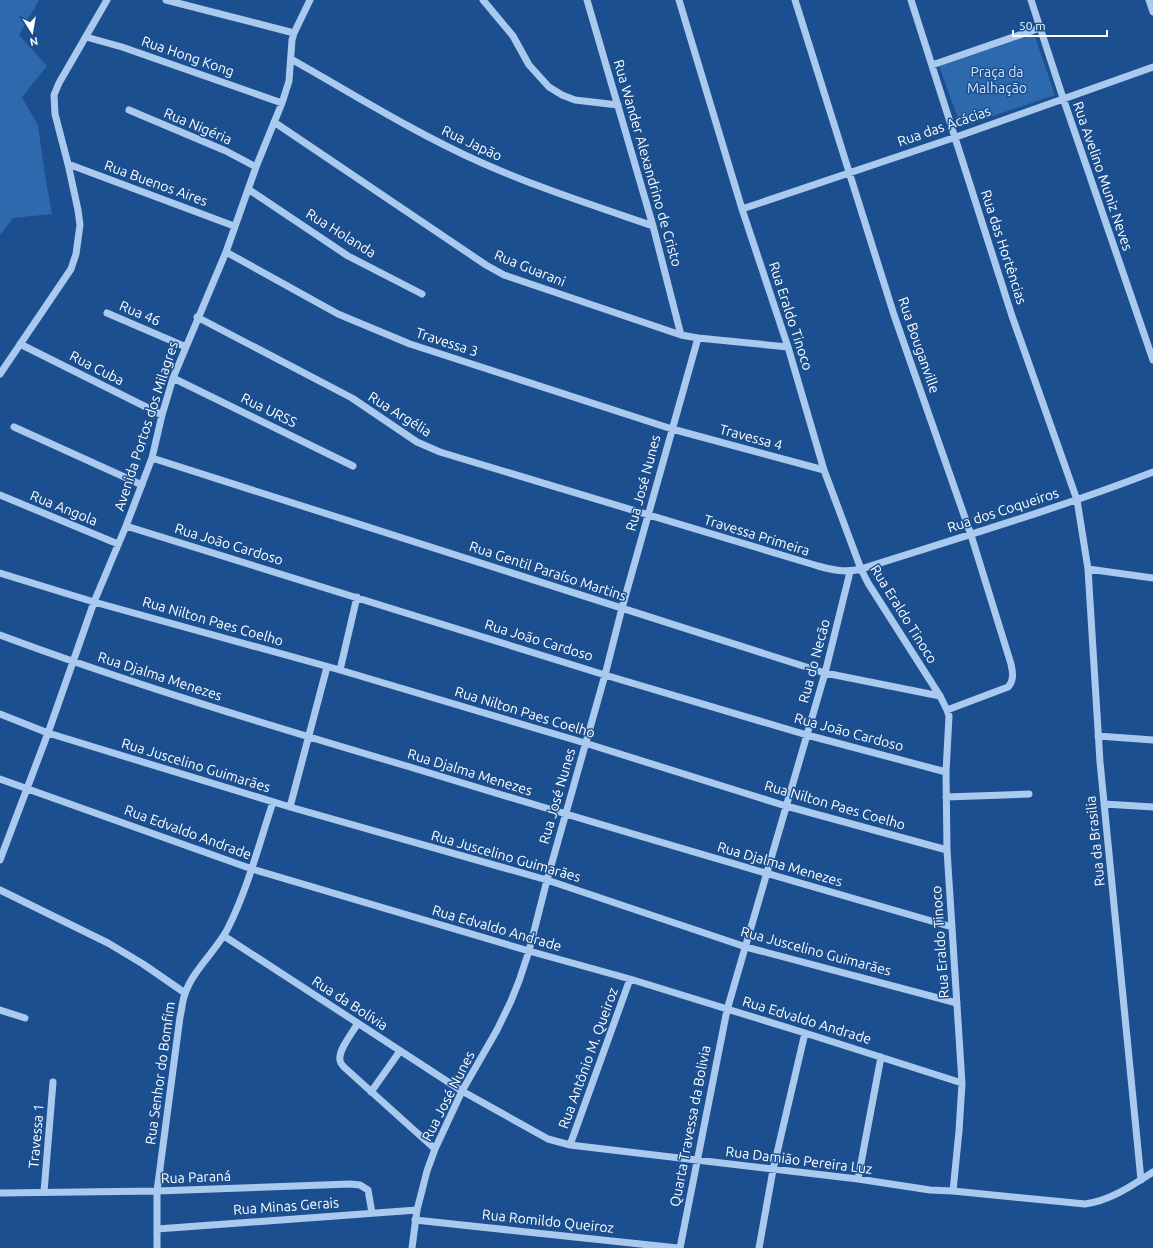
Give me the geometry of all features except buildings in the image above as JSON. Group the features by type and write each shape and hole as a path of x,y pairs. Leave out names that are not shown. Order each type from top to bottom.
{"street":[{"path":"0,374 71,269 76,254 80,226 78,210 55,114 54,95 107,0"},
{"path":"166,0 294,33"},
{"name":"Avenida Portos dos Milagres","path":"1,856 74,663 94,602 126,526 152,458 162,415 173,378 226,252 256,167 282,103 289,81 292,59 292,40 310,0"},
{"path":"483,0 513,36 529,64 549,87 562,95 575,100 618,105"},
{"name":"Rua Wander Alexandrino de Cristo","path":"587,0 653,226 682,335"},
{"name":"Rua Eraldo Tinoco","path":"679,0 742,209 788,347 824,470 860,569 940,696 947,710 949,725 946,772 946,850 962,1083 960,1125 953,1191"},
{"name":"Rua Bouganville","path":"795,0 894,315 970,535 1013,673 1010,686 947,710"},
{"name":"Rua das Hortências","path":"911,0 1012,316 1077,500"},
{"name":"Rua Avelino Muniz Neves","path":"1031,0 1153,360"},
{"path":"1149,0 1153,12"},
{"path":"932,65 1040,28"},
{"name":"Rua Hong Kong","path":"86,37 122,47 282,103"},
{"name":"Rua Japão","path":"292,59 415,130 479,162 534,184 653,226"},
{"name":"Rua das Acácias","path":"742,209 956,137 1153,67"},
{"name":"Rua Nigéria","path":"129,110 226,151 256,167"},
{"name":"Rua Guarani","path":"274,122 496,270 522,281 682,335 788,347"},
{"name":"Rua Buenos Aires","path":"68,164 234,226"},
{"name":"Rua Holanda","path":"248,189 348,256 422,294"},
{"name":"Travessa 3","path":"226,252 338,314 368,328 410,344 672,429"},
{"name":"Rua 46","path":"107,313 186,347"},
{"name":"Rua Argélia","path":"197,318 352,398 417,442 440,452 648,516"},
{"name":"Rua José Nunes","path":"412,1248 417,1210 427,1171 435,1149 462,1091 497,1030 520,981 565,814 605,675 622,608 698,338"},
{"name":"Rua Cuba","path":"20,344 162,415"},
{"name":"Rua URSS","path":"173,378 353,466"},
{"path":"14,427 142,485"},
{"name":"Travessa 4","path":"672,429 824,470"},
{"name":"Rua Gentil Paraíso Martins","path":"152,458 825,673 940,696"},
{"name":"Rua dos Coqueiros","path":"860,569 1077,500 1153,472"},
{"name":"Rua Angola","path":"0,495 118,544"},
{"name":"Rua da Brasilia","path":"1077,500 1088,569 1098,736 1141,1180"},
{"name":"Travessa Primeira","path":"648,516 818,566 850,572 860,569"},
{"name":"Rua João Cardoso","path":"126,526 605,675 807,735 946,772"},
{"path":"1088,569 1153,578"},
{"name":"Rua do Necão","path":"727,1010 825,673 850,572"},
{"name":"Rua Nilton Paes Coelho","path":"0,573 94,602 340,670 585,743 786,806 946,850"},
{"path":"340,670 357,597"},
{"name":"Rua Djalma Menezes","path":"0,635 74,663 308,737 952,927"},
{"path":"290,807 327,667"},
{"name":"Rua Juscelino Guimarães","path":"0,714 48,733 273,802 547,880 746,946 957,1003"},
{"path":"1098,736 1153,740"},
{"name":"Rua Edvaldo Andrade","path":"0,780 252,869 529,951 630,979 727,1010 805,1032 962,1083"},
{"path":"946,797 1029,794"},
{"name":"Rua Senhor do Bomfim","path":"157,1248 158,1191 180,1017 185,993 191,981 224,936 238,906 252,869 273,802"},
{"path":"1104,804 1153,807"},
{"path":"0,890 108,943 143,964 185,993"},
{"name":"Rua da Bolívia","path":"224,936 462,1091"},
{"name":"Rua Antônio M. Queiroz","path":"570,1145 630,979"},
{"path":"0,1010 25,1018"},
{"name":"Quarta Travessa da Bolivia","path":"679,1248 727,1010"},
{"path":"358,1023 343,1048 340,1060 345,1068 435,1149"},
{"path":"760,1248 773,1170 805,1032"},
{"path":"371,1092 400,1051"},
{"path":"858,1179 881,1057"},
{"name":"Travessa 1","path":"44,1192 53,1082"},
{"name":"Rua Damião Pereira Luz","path":"462,1091 548,1139 570,1145 858,1179 930,1190 1085,1204 1108,1198 1153,1172"},
{"name":"Rua Paraná","path":"0,1193 158,1191 360,1185 365,1188 369,1194 372,1213"},
{"name":"Rua Minas Gerais","path":"157,1229 417,1210"},
{"name":"Rua Romildo Queiroz","path":"415,1220 679,1248"}],"green space":[{"path":"0,0 39,0 19,35 47,66 22,97 38,125 52,214 13,218 0,235"},
{"name":"Praça da Malhação","path":"1034,34 1055,95 961,127 939,66"}]}
